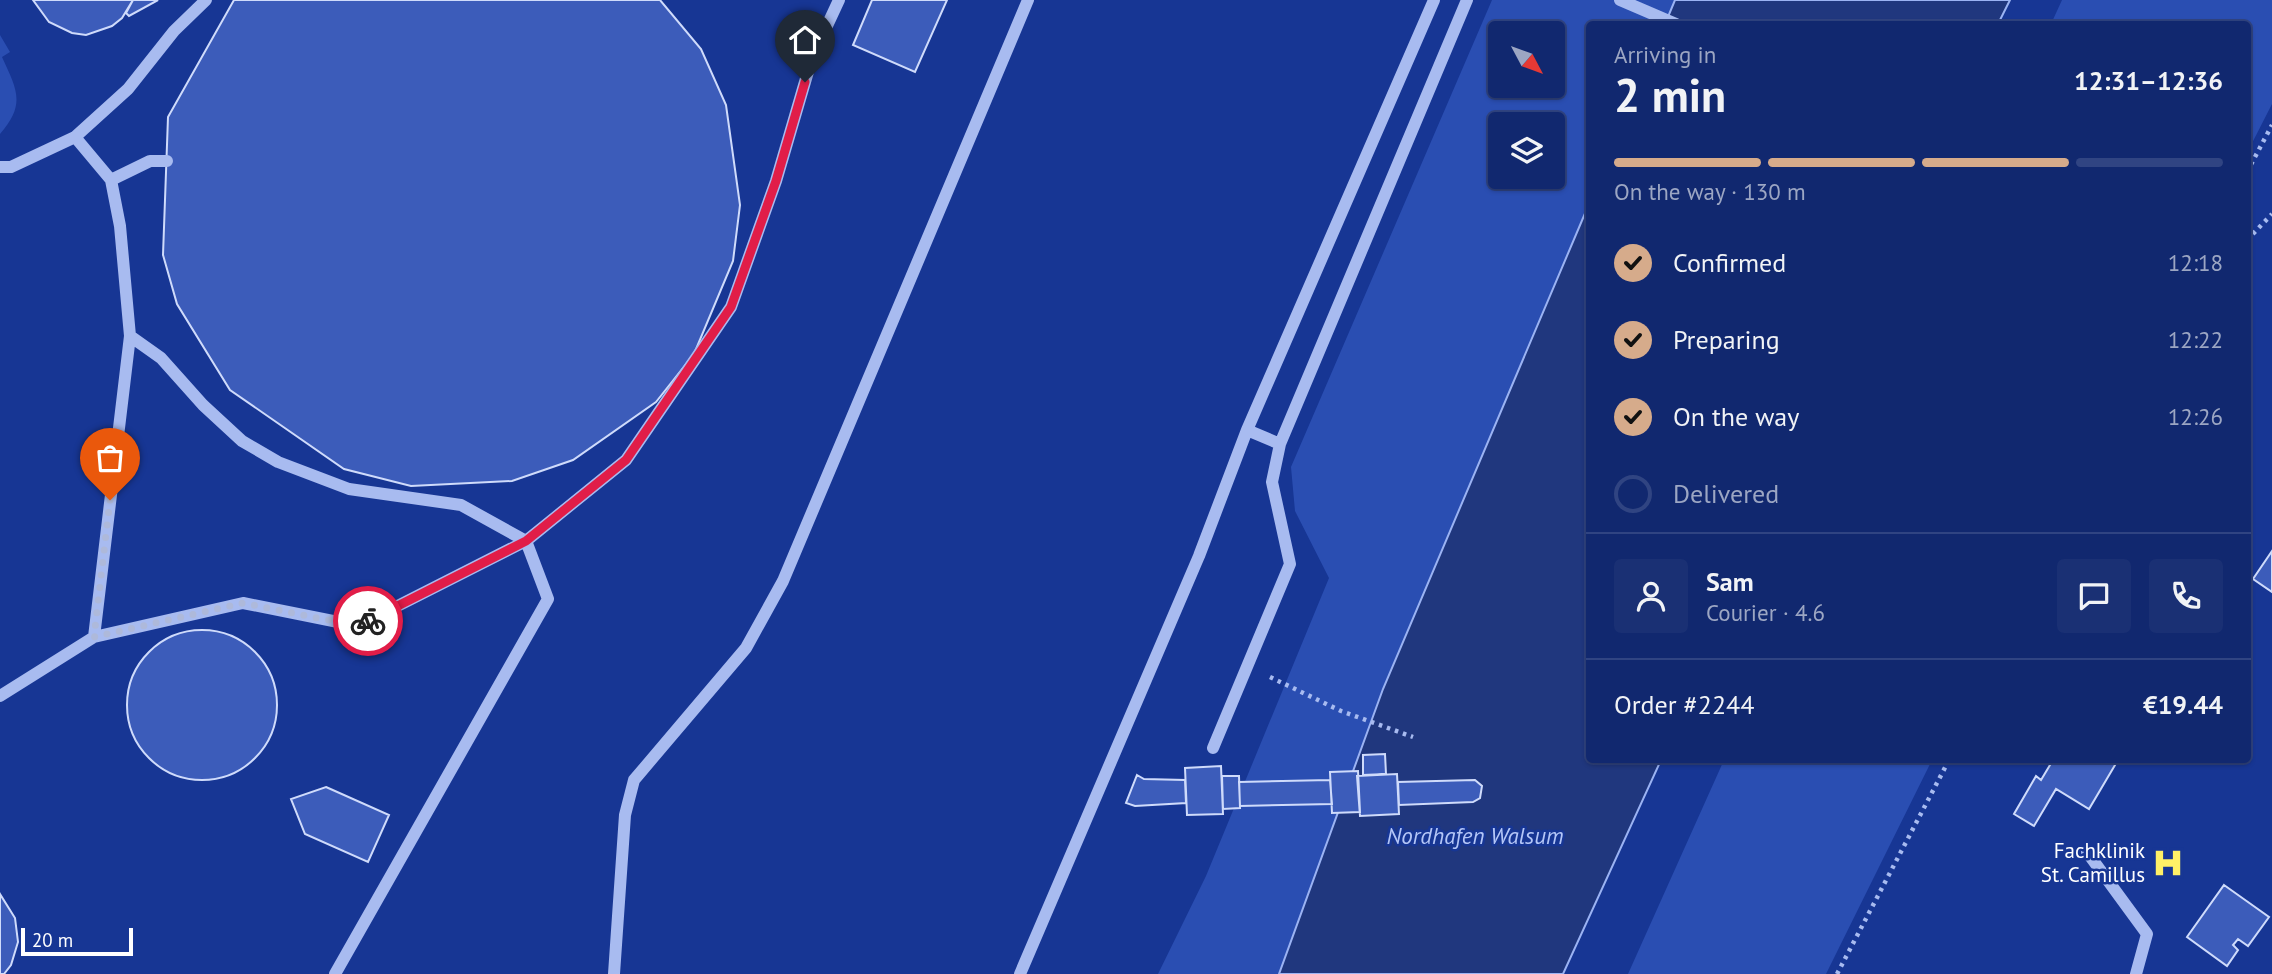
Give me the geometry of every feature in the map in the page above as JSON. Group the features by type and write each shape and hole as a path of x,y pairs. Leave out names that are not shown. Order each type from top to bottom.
{"lane":[{"path":"0,167 11,167 75,137 128,89 174,31 206,0"},
{"path":"0,696 94,637 243,603 358,626 526,541 626,460 731,307 776,181 812,58 839,0"},
{"path":"614,974 625,816 634,780 746,648 783,581 1028,0"},
{"path":"1020,974 1199,556 1247,430 1434,0"},
{"path":"1213,748 1290,564 1272,482 1280,444 1467,0"},
{"path":"1620,0 1669,21"},
{"path":"75,137 111,180 120,226 130,336 94,637"},
{"path":"111,180 150,161 167,161"},
{"path":"130,336 162,358 203,405 242,441 278,462 349,489 461,505 526,541 548,598 335,974"},
{"path":"1247,430 1280,444"},
{"path":"2087,852 2147,934 2136,974"}],"path":[{"path":"2251,164 2272,125"},
{"path":"2251,236 2272,214"},
{"path":"1295,690 1341,711 1413,737"},
{"path":"1837,974 1947,763"}],"shaded area":[{"path":"1492,0 1675,0 1666,21 1586,21 1586,211 1383,689 1279,974 1158,974 1206,876 1329,578 1295,511 1291,467"},
{"path":"2062,0 2272,0 2272,104 2251,145 2251,21 2052,21"},
{"path":"0,35 10,52 2,57 15,88 16,105 0,134"},
{"path":"1723,763 1931,763 1826,974 1628,974"}],"water":[{"path":"1675,0 2010,0 2000,21 1666,21"},
{"name":"Nordhafen Walsum","path":"1586,211 1586,763 1660,763 1563,974 1279,974 1383,689"}],"building":[{"path":"33,0 133,0 122,18 112,26 86,35 72,33 49,22"},
{"path":"133,0 158,0 129,16 126,13"},
{"path":"234,0 660,0 701,49 726,105 740,205 733,261 694,354 656,402 573,460 512,481 411,486 344,469 230,390 177,304 163,255 168,117"},
{"path":"872,0 947,0 915,72 853,45"},
{"path":"2272,551 2272,592 2253,579"},
{"path":"202,630 231,636 255,652 271,676 277,705 271,734 255,758 231,774 202,780 173,774 149,758 133,734 127,705 133,676 149,652 173,636"},
{"path":"1385,754 1386,774 1363,775 1363,755"},
{"path":"2051,763 2116,763 2089,809 2056,789 2034,826 2014,814 2036,776 2041,780"},
{"path":"1221,766 1223,814 1187,815 1185,768"},
{"path":"1358,771 1360,812 1332,813 1330,772"},
{"path":"1397,774 1399,814 1360,816 1357,776"},
{"path":"1137,775 1144,779 1185,780 1186,803 1135,806 1126,803"},
{"path":"1222,776 1239,776 1240,808 1223,809"},
{"path":"1330,780 1332,804 1240,806 1239,782"},
{"path":"1475,780 1482,786 1480,798 1473,802 1399,805 1398,782"},
{"path":"326,787 389,815 368,862 305,834 291,799"},
{"path":"2224,885 2269,917 2248,946 2238,939 2233,945 2238,950 2227,966 2187,937"},
{"path":"0,894 15,918 18,942 11,965 4,974 0,974"}],"way so far":[{"path":"110,500 94,637 243,603 358,626 368,621"}],"place":[{"name":"Fachklinik St. Camillus","path":"2168,863"}],"route":[{"path":"368,621 526,541 626,460 731,307 776,181 805,82"}]}
